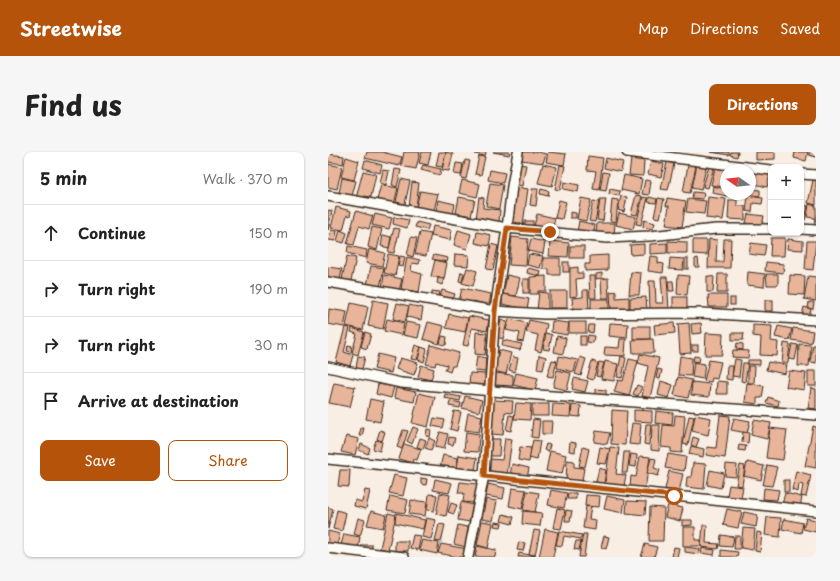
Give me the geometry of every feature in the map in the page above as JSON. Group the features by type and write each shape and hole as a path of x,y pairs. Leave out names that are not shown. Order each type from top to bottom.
{"street":[{"path":"468,557 484,476 495,311 518,152"},
{"path":"627,152 768,170"},
{"path":"804,174 816,176"},
{"path":"328,196 507,228 606,238 650,236 716,229 768,229"},
{"path":"804,229 816,230"},
{"path":"328,282 495,311 544,314 701,313 816,320"},
{"path":"328,367 401,383 816,415"},
{"path":"328,459 816,511"},
{"path":"328,548 404,557"}],"building":[{"path":"367,152 382,152 402,157 399,166 365,158"},
{"path":"404,152 420,152 416,169 401,166"},
{"path":"422,152 431,152 428,165 419,163"},
{"path":"439,152 446,152 442,167 436,166"},
{"path":"446,152 453,154 449,171 442,170"},
{"path":"476,152 486,152 485,156 475,154"},
{"path":"493,152 510,152 509,155"},
{"path":"523,152 538,152 546,154 543,163 521,160"},
{"path":"548,152 566,154 564,165 546,162"},
{"path":"710,152 729,152 729,155"},
{"path":"731,152 738,152 737,157 730,155"},
{"path":"756,152 775,152 775,159 756,160"},
{"path":"795,152 808,152 806,161 794,158"},
{"path":"809,152 816,152 816,157 809,155"},
{"path":"328,154 344,156 343,164 328,162"},
{"path":"479,156 485,157 481,175 475,174"},
{"path":"588,156 603,158 599,190 593,189 596,171 587,170"},
{"path":"346,157 359,161 354,180 341,177"},
{"path":"606,158 623,162 621,172 604,168"},
{"path":"631,159 644,161 643,176 629,175"},
{"path":"365,160 382,165 380,173 363,168"},
{"path":"465,160 470,161 466,179 461,178"},
{"path":"651,161 664,164 661,177 648,174"},
{"path":"667,162 674,164 668,190 661,189"},
{"path":"456,163 463,164 461,175 454,174"},
{"path":"328,164 342,167 337,189 328,187"},
{"path":"518,164 526,165 522,186 514,184"},
{"path":"543,164 557,167 552,186 538,183"},
{"path":"697,164 706,167 701,190 692,188"},
{"path":"423,165 441,169 440,175 421,170"},
{"path":"560,165 565,166 560,190 555,189"},
{"path":"688,165 696,166 690,193 683,192"},
{"path":"709,166 714,167 708,188 703,187"},
{"path":"715,168 720,169 720,186 711,185"},
{"path":"395,169 401,170 397,187 392,185"},
{"path":"383,170 389,171 386,185 380,183"},
{"path":"490,170 505,173 503,183 488,180"},
{"path":"363,171 376,174 371,197 364,196 363,200 356,198"},
{"path":"756,171 768,174 767,187 756,184"},
{"path":"603,172 609,173 606,191 600,190"},
{"path":"624,175 642,179 639,194 621,190"},
{"path":"342,178 356,181 352,196 339,193"},
{"path":"401,179 410,181 405,204 396,202"},
{"path":"462,180 480,184 477,197 459,193"},
{"path":"645,180 651,181 649,195 642,194"},
{"path":"813,180 816,180 816,205 808,203"},
{"path":"412,182 419,183 416,208 409,207"},
{"path":"564,182 579,185 578,192 563,189"},
{"path":"490,183 503,185 499,209 486,206"},
{"path":"381,185 398,188 394,204 377,200"},
{"path":"713,186 720,188 720,195 712,193"},
{"path":"516,187 528,189 523,224 510,221"},
{"path":"532,189 538,189 536,206 530,205"},
{"path":"541,189 549,191 548,196 540,194"},
{"path":"610,189 620,191 619,196 609,194"},
{"path":"756,190 760,190 760,196 756,195"},
{"path":"420,191 438,194 434,210 416,207"},
{"path":"693,192 704,193 703,199 692,198"},
{"path":"636,195 642,196 637,215 631,214"},
{"path":"621,196 627,197 624,212 618,210"},
{"path":"459,197 475,200 471,216 456,213"},
{"path":"479,197 484,198 483,208 500,210 499,222 476,219"},
{"path":"643,197 648,198 641,225 636,224"},
{"path":"649,197 657,199 656,203 648,202"},
{"path":"708,197 726,200 723,220 706,218"},
{"path":"756,197 763,198 762,204 753,203 752,212 746,211 747,200 756,200"},
{"path":"581,198 591,200 586,221 577,219"},
{"path":"658,198 664,199 660,218 654,217"},
{"path":"667,198 686,201 682,227 666,225 669,206 666,206"},
{"path":"600,199 606,199 603,221 597,220"},
{"path":"612,199 618,200 616,222 610,221"},
{"path":"688,199 706,201 704,214 686,212"},
{"path":"438,200 455,204 453,215 436,212"},
{"path":"559,200 566,202 562,219 555,218"},
{"path":"729,200 737,200 737,206 745,206 745,220 728,219"},
{"path":"593,201 599,202 595,222 589,221"},
{"path":"809,204 816,206 816,223 814,223 815,218 807,217"},
{"path":"804,205 808,206 804,220"},
{"path":"336,207 351,211 350,216 347,215 343,230 331,228"},
{"path":"328,210 332,211 328,230"},
{"path":"356,211 373,216 369,229 359,226 354,245 347,244"},
{"path":"570,212 576,213 576,218 570,218"},
{"path":"619,213 636,217 633,229 616,225"},
{"path":"375,214 392,218 389,229 372,225"},
{"path":"537,214 555,218 552,231 534,226"},
{"path":"748,214 764,216 762,226 746,223"},
{"path":"394,217 409,220 407,228 393,224"},
{"path":"644,220 655,223 653,229 643,227"},
{"path":"525,221 533,221 533,228 525,228"},
{"path":"579,221 595,225 593,236 577,232"},
{"path":"417,222 429,225 427,230 415,227"},
{"path":"597,223 615,223 614,235 596,234"},
{"path":"433,226 452,230 450,240 431,236"},
{"path":"372,227 382,229 377,250 368,247"},
{"path":"394,228 400,229 394,253 388,252"},
{"path":"331,230 337,231 335,241 329,240"},
{"path":"340,230 347,233 344,243 337,241"},
{"path":"458,230 471,234 467,249 454,245"},
{"path":"420,232 431,234 426,256 415,254"},
{"path":"477,232 491,235 489,246 475,243"},
{"path":"383,235 391,237 389,248 381,246"},
{"path":"411,237 417,238 413,257 407,255"},
{"path":"512,237 528,239 526,266 509,265"},
{"path":"771,238 785,238 784,256 770,256"},
{"path":"531,239 545,242 543,254 528,251"},
{"path":"709,239 717,240 716,262 723,262 724,239 731,239 730,268 708,268"},
{"path":"788,239 803,241 803,250 787,249"},
{"path":"693,240 707,240 707,255 693,254"},
{"path":"550,241 569,243 568,257 549,256"},
{"path":"668,241 687,242 687,253 668,253"},
{"path":"807,241 816,241 813,270 805,269"},
{"path":"667,243 667,253 650,254 650,244"},
{"path":"751,243 766,245 764,256 749,254"},
{"path":"491,244 498,246 493,270 486,269"},
{"path":"644,244 644,254 631,255 630,245"},
{"path":"348,246 367,250 366,258 347,253"},
{"path":"570,246 584,246 584,258 570,258"},
{"path":"369,249 385,253 382,266 366,263"},
{"path":"388,254 399,256 395,276 384,273"},
{"path":"455,254 469,255 468,266 454,265"},
{"path":"529,254 543,256 540,268 527,265"},
{"path":"434,255 448,258 447,262 432,259"},
{"path":"608,255 608,270 585,271 585,264 590,264 590,256"},
{"path":"347,256 356,258 351,281 342,279"},
{"path":"400,256 405,257 403,267 398,266"},
{"path":"650,256 658,257 658,263 664,264 663,273 648,271"},
{"path":"407,257 420,260 419,264 412,263 411,271 422,274 419,292 401,289"},
{"path":"543,258 560,258 560,275 549,275 549,269 543,269"},
{"path":"670,258 684,259 683,270 669,269"},
{"path":"685,258 688,258 688,269 685,269"},
{"path":"698,258 699,267 695,267 695,259"},
{"path":"435,260 447,263 444,279 431,276"},
{"path":"563,262 569,262 569,272 563,272"},
{"path":"766,262 784,264 783,273 765,271"},
{"path":"371,266 384,268 380,287 367,285"},
{"path":"328,267 342,269 340,280 328,278"},
{"path":"578,267 578,273 583,273 583,278 576,279 577,296 570,297 570,268"},
{"path":"467,268 477,271 473,286 462,283"},
{"path":"528,268 541,271 540,276 527,273"},
{"path":"461,272 464,273 462,282 459,281"},
{"path":"631,272 641,273 639,295 629,295"},
{"path":"748,272 765,274 764,287 747,285"},
{"path":"602,273 602,278 596,279 596,274"},
{"path":"718,274 727,274 727,293 717,293"},
{"path":"766,274 778,274 778,285 767,285"},
{"path":"384,275 402,279 399,291 382,288"},
{"path":"507,275 520,278 516,296 503,294"},
{"path":"678,275 689,276 687,295 677,294"},
{"path":"790,275 805,276 804,295 789,294"},
{"path":"546,276 546,291 538,291 538,294 530,294 530,277"},
{"path":"589,276 595,276 596,298 590,298"},
{"path":"707,276 714,277 713,292 707,292"},
{"path":"808,276 816,277 816,301 804,299"},
{"path":"661,277 667,277 669,310 650,311 649,281 655,281 656,303 663,303"},
{"path":"438,278 444,279 442,285 437,283"},
{"path":"608,278 609,298 602,298 601,279"},
{"path":"523,279 529,279 529,293 523,293"},
{"path":"668,281 673,281 674,291 669,291"},
{"path":"462,288 491,294 489,305 473,301 473,304 459,301"},
{"path":"442,290 455,294 453,300 440,297"},
{"path":"583,290 588,290 589,310 573,311 572,298 583,297"},
{"path":"432,291 440,292 439,299 432,299"},
{"path":"550,291 567,291 567,308 550,308"},
{"path":"616,291 616,298 629,297 629,310 611,311 610,292"},
{"path":"539,292 548,293 548,310 537,310"},
{"path":"503,294 529,299 527,309 502,304"},
{"path":"708,295 727,295 727,307 709,307"},
{"path":"646,297 647,310 630,310 630,298"},
{"path":"673,297 687,297 687,309 673,309"},
{"path":"730,298 735,298 735,305 730,305"},
{"path":"591,299 609,299 609,311 591,311"},
{"path":"373,300 388,303 383,329 368,326"},
{"path":"765,300 773,300 773,311 765,311"},
{"path":"809,302 814,302 813,309 808,308"},
{"path":"351,303 368,307 363,330 346,326"},
{"path":"397,303 409,306 405,322 393,319"},
{"path":"409,305 423,308 421,320 407,317"},
{"path":"804,307 811,309 809,317 802,315"},
{"path":"329,309 347,312 344,327 328,324"},
{"path":"449,314 468,318 465,332 446,328"},
{"path":"469,316 489,320 487,331 472,328 468,346 463,345"},
{"path":"387,319 404,323 402,335 384,331"},
{"path":"509,319 527,323 523,342 518,341 520,333 506,330"},
{"path":"501,320 507,322 503,339 497,337"},
{"path":"529,320 547,324 541,352 535,350 538,335 526,332"},
{"path":"552,321 569,323 567,335 551,332"},
{"path":"406,322 421,325 418,338 403,335"},
{"path":"428,322 444,326 439,344 423,339"},
{"path":"569,322 586,322 586,333 569,333"},
{"path":"610,323 628,324 627,338 609,336"},
{"path":"674,323 675,333 655,335 654,325"},
{"path":"689,323 691,353 680,354 678,324"},
{"path":"701,323 702,333 692,334 691,324"},
{"path":"589,325 594,325 593,333 588,332"},
{"path":"753,325 772,326 771,341 778,342 777,356 760,355 761,337 753,336"},
{"path":"633,326 650,326 650,339 633,339"},
{"path":"778,326 792,329 789,340 775,337"},
{"path":"345,327 350,328 344,352 353,355 350,366 336,362"},
{"path":"352,328 364,332 358,355 352,353 357,334 351,332"},
{"path":"793,328 813,331 811,343 791,340"},
{"path":"365,332 371,334 367,349 361,347"},
{"path":"476,332 487,333 485,355 475,354"},
{"path":"546,333 552,335 549,350 543,349"},
{"path":"706,333 723,334 722,355 705,355"},
{"path":"732,333 744,333 743,340 732,340"},
{"path":"588,335 594,336 593,343 587,342"},
{"path":"442,336 447,337 446,345 440,344"},
{"path":"557,336 566,338 563,354 554,352"},
{"path":"580,336 586,336 586,345 580,345"},
{"path":"620,339 626,339 625,356 604,355 605,347 619,348"},
{"path":"653,339 654,353 633,353 632,340"},
{"path":"503,340 522,344 520,350 502,346"},
{"path":"737,343 743,344 743,350 736,349"},
{"path":"784,343 790,344 788,363 782,363"},
{"path":"792,344 798,345 795,360 789,359"},
{"path":"799,344 811,345 809,366 798,366"},
{"path":"348,345 352,346 351,352 347,351"},
{"path":"415,345 421,347 417,360 411,359"},
{"path":"431,345 459,353 455,366 452,366 450,372 445,370 447,365 436,362 435,366 426,364"},
{"path":"692,345 698,345 698,351 692,351"},
{"path":"813,345 816,345 816,363 810,362"},
{"path":"421,347 427,349 424,362 418,360"},
{"path":"499,350 511,353 506,374 494,371"},
{"path":"733,350 749,351 748,358 732,357"},
{"path":"378,354 394,358 391,373 374,369"},
{"path":"640,354 659,358 650,398 642,396 648,366 638,363"},
{"path":"539,355 546,357 543,370 537,369"},
{"path":"358,356 365,357 362,369 356,368"},
{"path":"477,356 486,358 485,372 475,371"},
{"path":"559,356 577,360 574,372 557,368"},
{"path":"621,356 626,358 622,378 617,377"},
{"path":"680,356 692,358 691,376 678,375"},
{"path":"694,356 700,357 699,362 693,361"},
{"path":"513,357 518,358 515,372 509,370"},
{"path":"580,357 586,359 581,376 575,374"},
{"path":"400,358 418,363 414,375 396,369"},
{"path":"629,359 638,361 629,396 614,392 618,380 623,381"},
{"path":"735,359 741,360 739,377 732,376"},
{"path":"552,360 557,361 553,377 547,376"},
{"path":"709,360 721,362 717,379 712,378 711,382 704,381"},
{"path":"748,360 760,360 760,365 748,364"},
{"path":"592,361 598,363 593,380 587,378"},
{"path":"605,361 618,364 614,381 601,379"},
{"path":"599,362 604,363 600,377 596,376"},
{"path":"694,362 705,364 703,379 692,377"},
{"path":"768,362 787,365 785,374 766,370"},
{"path":"743,363 748,363 745,382 741,381"},
{"path":"421,365 434,369 431,380 418,377"},
{"path":"727,366 733,366 732,380 726,379"},
{"path":"748,366 755,366 754,383 748,383"},
{"path":"658,369 662,370 660,379 656,378"},
{"path":"557,370 571,373 567,390 553,387"},
{"path":"789,371 806,373 804,390 786,387"},
{"path":"808,371 816,371 816,386 808,386"},
{"path":"470,373 486,374 485,386 469,385"},
{"path":"495,373 513,375 513,386 495,385"},
{"path":"516,373 538,378 535,390 513,385"},
{"path":"678,377 692,380 688,398 674,395"},
{"path":"574,378 588,381 585,392 572,389"},
{"path":"661,381 673,385 669,398 658,395"},
{"path":"717,381 727,382 727,394 716,394"},
{"path":"692,382 710,384 709,397 691,395"},
{"path":"334,383 355,387 350,407 329,403"},
{"path":"747,383 764,386 762,398 757,398 757,404 745,402"},
{"path":"378,384 394,387 391,398 376,394"},
{"path":"637,385 642,387 638,396 633,394"},
{"path":"396,388 416,392 414,402 394,398"},
{"path":"811,388 816,389 816,409 808,408"},
{"path":"596,389 606,390 606,396 596,395"},
{"path":"419,393 435,397 428,427 412,423"},
{"path":"445,394 461,397 460,401 444,398"},
{"path":"465,396 482,400 479,412 462,408"},
{"path":"768,397 779,401 778,406 766,403"},
{"path":"370,399 384,402 380,422 366,419"},
{"path":"493,400 513,401 512,413 505,412 503,435 491,434"},
{"path":"450,401 461,403 460,408 449,406"},
{"path":"516,403 531,404 530,420 514,419"},
{"path":"532,404 549,404 549,416 532,416"},
{"path":"553,404 571,405 570,417 552,416"},
{"path":"572,405 581,406 580,417 571,416"},
{"path":"612,410 627,411 625,445 611,444"},
{"path":"634,410 652,411 652,422 634,421"},
{"path":"454,411 461,412 457,431 450,429"},
{"path":"656,411 673,413 672,425 655,423"},
{"path":"468,413 482,416 479,432 465,430"},
{"path":"509,415 514,416 511,431 506,430"},
{"path":"675,415 685,416 682,453 671,452 671,448 661,447 663,425 674,426"},
{"path":"695,415 711,418 708,435 692,431"},
{"path":"720,415 730,416 725,458 706,455 707,447 716,448"},
{"path":"689,416 694,417 688,445 683,444"},
{"path":"434,418 445,420 443,428 432,426"},
{"path":"734,418 750,421 747,433 731,430"},
{"path":"533,419 540,420 538,438 531,437"},
{"path":"754,420 771,423 767,439 751,435"},
{"path":"542,421 552,421 551,434 542,434"},
{"path":"632,423 641,424 639,445 629,444"},
{"path":"646,424 651,424 649,445 644,444"},
{"path":"652,425 660,425 659,451 651,450"},
{"path":"813,426 816,427 816,468 805,466"},
{"path":"413,427 418,429 412,444 407,441"},
{"path":"361,428 364,428 362,436 359,436"},
{"path":"770,428 787,430 783,460 766,458"},
{"path":"427,429 431,430 430,437 426,436"},
{"path":"380,430 385,432 382,441 377,439"},
{"path":"403,430 408,431 402,449 397,447"},
{"path":"596,431 610,433 607,444 594,442"},
{"path":"440,432 448,434 444,449 435,447"},
{"path":"466,432 479,434 478,452 464,451"},
{"path":"743,432 749,433 748,443 742,442"},
{"path":"346,436 359,439 355,455 341,452"},
{"path":"449,437 455,438 453,445 448,444"},
{"path":"693,437 699,439 696,447 691,445"},
{"path":"420,438 426,440 423,449 417,447"},
{"path":"429,438 435,441 431,450 425,448"},
{"path":"505,438 512,439 507,475 489,472 490,459 502,460"},
{"path":"490,439 500,439 499,456 490,456"},
{"path":"376,440 382,442 380,451 373,449"},
{"path":"533,440 540,441 537,460 529,458"},
{"path":"570,442 576,443 575,452 569,451"},
{"path":"361,444 370,448 368,454 359,450"},
{"path":"404,444 421,449 417,460 413,459 412,463 399,459"},
{"path":"546,444 550,445 548,452 544,450"},
{"path":"739,445 746,446 745,451 738,450"},
{"path":"691,446 704,449 703,457 689,454"},
{"path":"520,447 531,448 529,462 518,460"},
{"path":"583,447 589,449 585,467 579,466"},
{"path":"600,447 610,449 606,464 597,463"},
{"path":"610,447 619,448 616,474 626,475 624,486 605,484"},
{"path":"550,451 566,455 562,474 546,471"},
{"path":"624,452 630,452 627,473 622,473"},
{"path":"631,454 637,455 636,467 629,466"},
{"path":"668,454 686,457 684,471 665,468"},
{"path":"443,455 458,458 456,470 440,467"},
{"path":"459,455 477,458 475,471 457,468"},
{"path":"640,456 650,457 645,489 630,487 631,476 636,477"},
{"path":"651,458 656,459 654,468 660,470 658,476 647,473"},
{"path":"567,460 574,461 574,467 584,468 582,481 566,480"},
{"path":"747,462 764,466 761,480 744,476"},
{"path":"693,463 706,464 704,489 686,487 687,477 691,477"},
{"path":"512,464 529,468 527,478 510,475"},
{"path":"726,464 737,465 736,477 725,476"},
{"path":"740,465 745,466 742,486 736,485"},
{"path":"767,465 777,467 772,486 763,485"},
{"path":"599,468 606,470 604,484 596,482"},
{"path":"340,470 350,470 349,487 338,486"},
{"path":"710,470 724,473 721,488 707,485"},
{"path":"669,471 683,474 679,492 665,489"},
{"path":"796,471 811,475 806,497 801,496 803,485 799,484 798,492 792,490"},
{"path":"394,475 407,478 403,496 389,493"},
{"path":"421,478 427,479 426,485 421,484"},
{"path":"435,479 452,483 449,493 433,490"},
{"path":"784,480 789,480 789,492 784,492"},
{"path":"460,482 477,484 474,503 463,502 464,493 458,493"},
{"path":"488,484 505,488 503,499 486,496"},
{"path":"729,485 743,487 741,498 727,496"},
{"path":"512,488 526,490 522,509 509,506"},
{"path":"764,488 779,490 777,500 763,499"},
{"path":"365,490 370,491 366,509 354,506 355,500 362,502"},
{"path":"551,490 567,493 564,508 548,505"},
{"path":"527,491 539,493 535,512 523,510"},
{"path":"440,493 450,495 446,516 436,514"},
{"path":"568,493 576,493 576,499 567,499"},
{"path":"785,493 802,497 800,508 782,504"},
{"path":"429,494 437,495 434,511 427,510"},
{"path":"586,495 600,496 599,507 585,506"},
{"path":"390,496 408,500 405,513 387,510"},
{"path":"607,496 625,500 623,513 604,509"},
{"path":"486,499 497,501 493,521 482,519"},
{"path":"411,500 427,502 425,516 409,514"},
{"path":"627,501 646,502 645,515 626,513"},
{"path":"461,502 473,505 470,522 458,520"},
{"path":"451,503 457,505 454,514 448,512"},
{"path":"668,505 683,508 680,521 665,517"},
{"path":"586,506 591,507 589,519 596,520 595,530 583,528"},
{"path":"328,507 333,509 328,529"},
{"path":"650,507 664,508 663,541 649,541"},
{"path":"557,508 565,510 561,529 553,528"},
{"path":"727,509 742,512 738,528 723,525"},
{"path":"337,510 346,513 342,531 333,529"},
{"path":"566,510 572,511 570,521 565,521"},
{"path":"371,511 386,515 383,528 367,525"},
{"path":"523,511 542,513 540,526 522,524"},
{"path":"744,512 758,515 756,527 741,524"},
{"path":"388,513 396,515 388,550 380,548"},
{"path":"396,513 425,520 423,529 395,523"},
{"path":"503,514 514,517 512,524 501,521"},
{"path":"767,517 781,518 780,537 765,535"},
{"path":"358,518 365,520 360,536 354,534"},
{"path":"426,518 436,520 431,539 422,537"},
{"path":"806,518 816,520 816,532 803,529"},
{"path":"784,519 803,523 801,533 782,529"},
{"path":"682,520 692,520 692,525 682,526"},
{"path":"482,521 493,523 488,548 477,545"},
{"path":"495,522 502,523 501,527 494,526"},
{"path":"439,524 445,525 441,542 435,541"},
{"path":"458,525 471,528 466,547 454,544"},
{"path":"703,525 707,525 706,543 719,544 718,549 701,547"},
{"path":"683,527 695,527 695,540 701,540 701,546 683,546"},
{"path":"743,528 755,529 753,550 741,548"},
{"path":"545,529 558,532 553,557 539,557"},
{"path":"534,530 540,531 535,555 529,554"},
{"path":"328,531 340,534 337,545 328,543"},
{"path":"559,531 582,535 581,539 564,536 562,546 556,545"},
{"path":"757,532 762,533 760,552 755,551"},
{"path":"344,534 360,537 358,549 341,545"},
{"path":"583,534 587,534 584,557 579,557"},
{"path":"413,535 421,536 418,550 410,548"},
{"path":"721,535 734,537 732,547 720,546"},
{"path":"604,536 609,537 606,549 601,547"},
{"path":"735,536 740,536 740,549 734,549"},
{"path":"422,540 439,543 437,554 419,550"},
{"path":"395,541 408,541 408,551 395,551"},
{"path":"576,541 581,541 579,550 574,549"},
{"path":"519,542 525,543 523,551 517,550"},
{"path":"441,544 467,549 466,557 457,557 438,553"},
{"path":"645,544 657,547 654,557 641,557"},
{"path":"362,545 372,545 372,550 362,550"},
{"path":"477,546 496,550 495,557 475,557"},
{"path":"674,547 679,548 677,557 672,557"},
{"path":"685,547 700,549 699,554 685,552"},
{"path":"702,548 715,550 714,555 701,553"},
{"path":"721,550 738,552 737,557 721,557"},
{"path":"519,553 536,556 518,557"}],"route":[{"path":"550,232 507,228 495,311 484,476 674,496"}]}
